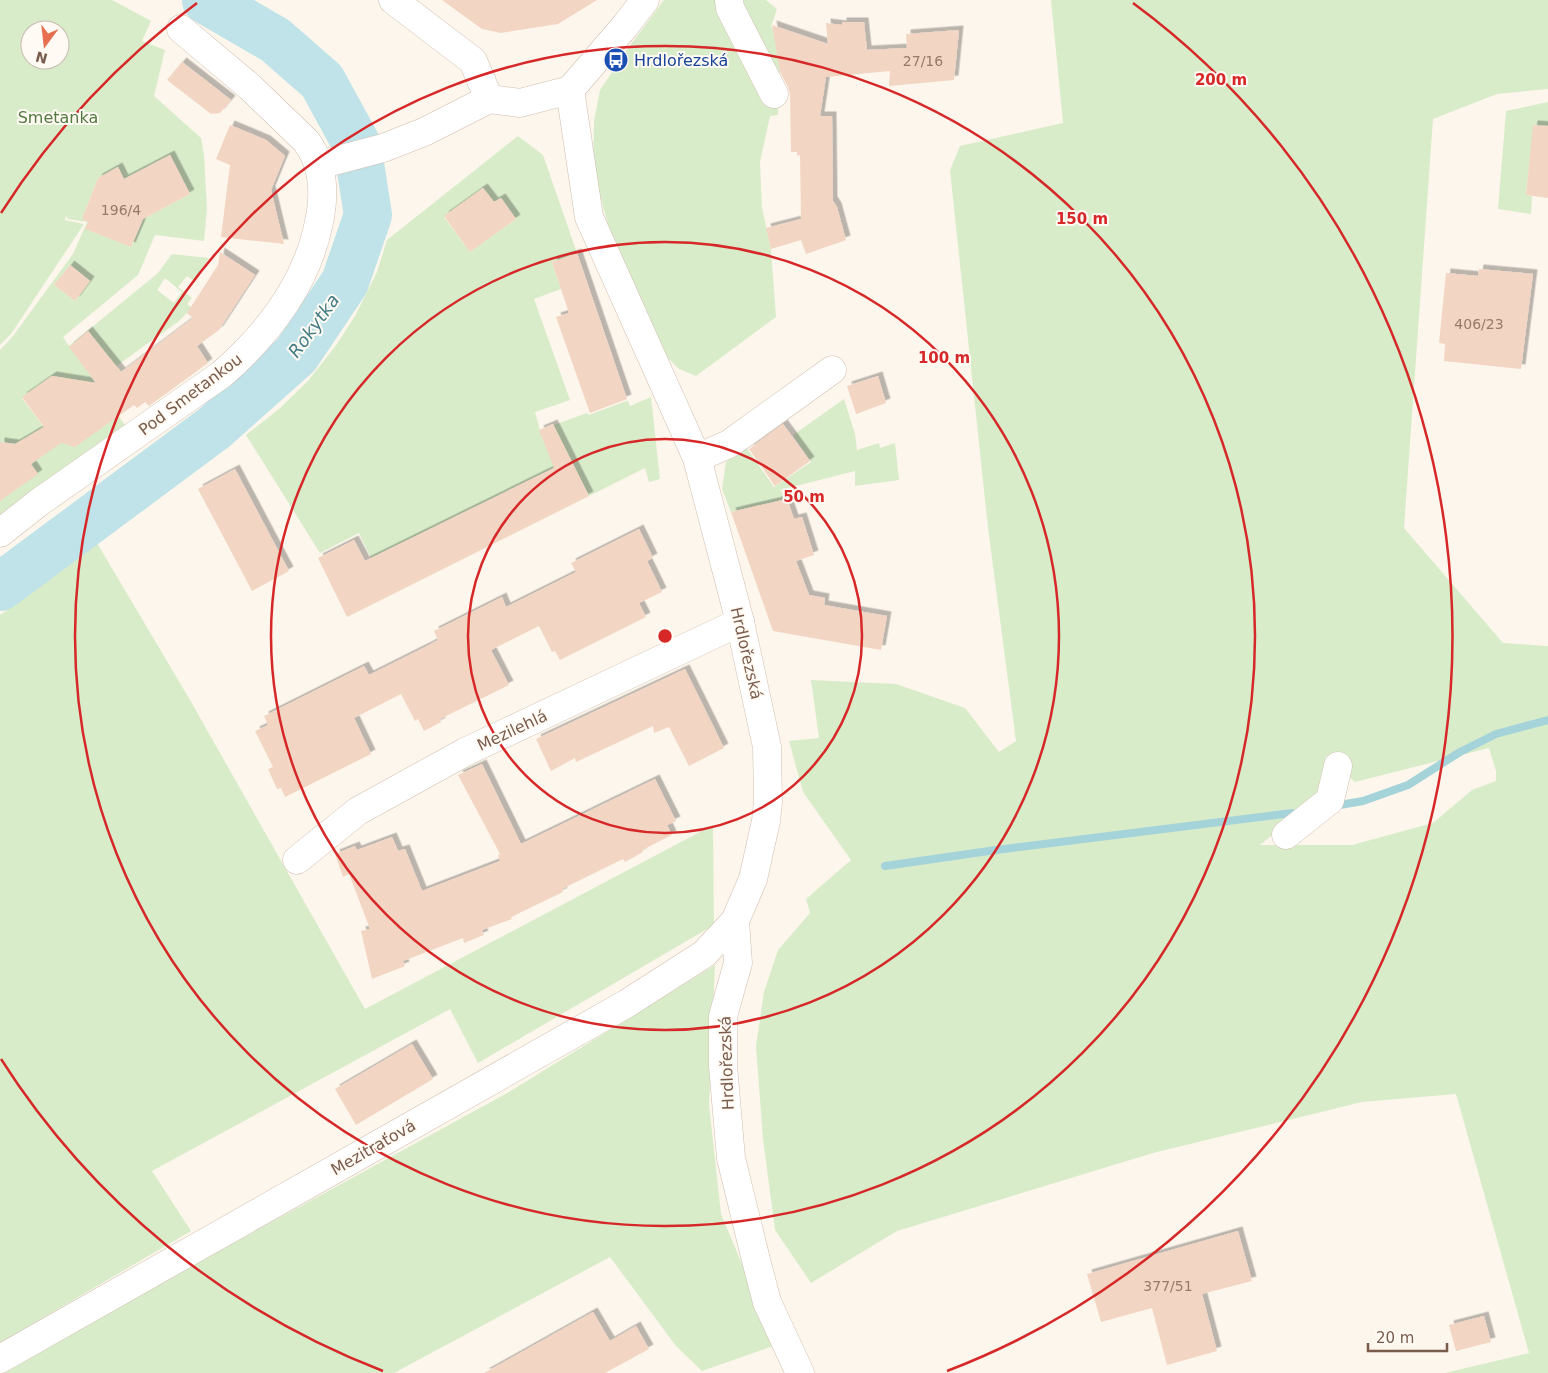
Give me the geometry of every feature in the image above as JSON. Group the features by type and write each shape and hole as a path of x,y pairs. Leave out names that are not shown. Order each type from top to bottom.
{"street":[{"path":"326,163 383,148 424,132 489,99 520,103 570,90 645,0"},
{"path":"729,0 730,8 774,94"},
{"path":"401,3 473,61 489,99"},
{"name":"Pod Smetankou","path":"0,533 222,374 249,349 280,312 294,292 306,268 315,243 322,210 326,163 250,86 181,29"},
{"name":"Hrdlořezská","path":"570,90 589,217 697,458 740,622 767,747 768,802 766,821 753,879 735,921 738,963 723,1016 723,1066 731,1158 767,1302 800,1373"},
{"path":"697,458 729,444 832,370"},
{"name":"Mezilehlá","path":"297,860 358,811 466,752 740,622"},
{"path":"1286,834 1330,800 1338,766"},
{"name":"Mezitraťová","path":"0,1359 626,1004 704,954 735,921"}],"green space":[{"name":"Smetanka","path":"0,0 112,0 151,21 142,41 165,50 154,96 201,138 204,155 207,209 204,241 155,235 138,275 63,337 69,346 158,273 172,254 209,258 194,281 187,276 178,287 192,298 187,304 192,308 179,321 94,382 125,425 0,515 0,500 15,444 0,442 0,350 13,336 73,254 87,222 68,219 66,216 65,220 84,224 11,334 0,345","holes":["170,155 190,194 143,219 131,247 86,229 88,222 82,219 98,178 118,167 124,179","70,265 90,281 75,301 54,285","165,278 182,292 174,303 157,290","52,376 67,378 77,446 69,437 57,445 22,398"]},
{"path":"664,0 766,0 777,9 771,27 773,29 780,69 778,115 770,116 760,162 762,208 771,249 776,317 696,376 679,369 654,344 610,232 593,169 594,121 600,90"},
{"path":"1051,0 1548,0 1548,89 1497,94 1433,119 1404,528 1503,643 1548,646 1548,1373 1445,1373 1529,1353 1456,1094 1362,1102 1153,1153 897,1231 811,1283 775,1230 763,1139 756,1046 764,992 778,950 810,913 806,899 851,860 803,792 789,741 819,738 811,680 896,684 965,708 999,752 1016,741 988,528 950,170 960,146 1063,123","holes":["1489,748 1496,771 1496,781 1472,790 1433,823 1352,845 1260,845 1292,819 1317,792 1326,756 1355,782"]},
{"path":"1548,102 1548,127 1532,140 1526,195 1532,196 1531,214 1498,209 1506,111"},
{"path":"518,136 543,155 577,253 552,262 561,289 534,299 570,400 535,412 540,430 626,401 628,401 630,406 651,397 660,479 649,482 645,468 589,496 571,460 371,558 359,533 320,553 246,435 279,409 308,381 337,344 355,316 377,272 387,240","holes":["483,188 494,202 501,198 516,219 470,252 444,217"]},
{"path":"844,399 855,434 857,450 879,443 880,448 895,443 899,480 855,486 855,471 780,490 787,499 731,512 722,489 726,462 746,447 774,487 811,462 793,435"},
{"path":"97,543 190,700 365,1009 713,825 714,925 478,1063 450,1009 152,1171 191,1231 0,1343 0,615"},
{"path":"715,965 709,1105 721,1214 776,1345 702,1371 676,1346 610,1257 394,1373 3,1373 197,1263 509,1092"}],"building":[{"path":"442,0 597,0 558,24 501,33 482,29"},
{"path":"842,22 864,22 867,50 907,48 906,34 959,30 954,80 889,86 890,71 826,77 820,116 832,116 833,201 837,207 846,240 806,254 801,240 771,249 766,228 801,219 800,155 797,156 797,152 791,152 790,94 780,72 772,25 828,44 826,23 842,25"},
{"path":"182,62 231,100 220,113 211,114 167,80"},
{"path":"230,125 266,140 285,156 271,190 284,244 221,237 230,165 216,159"},
{"path":"1533,125 1548,126 1548,198 1526,195"},
{"path":"170,155 190,194 143,219 131,247 85,229 88,222 82,219 98,178 118,167 124,179"},
{"path":"483,188 494,202 501,198 516,219 470,252 444,216"},
{"path":"220,252 255,275 219,330 197,346 208,363 149,406 145,402 137,408 134,405 75,447 61,443 31,464 38,474 0,501 0,442 15,444 44,427 22,397 52,376 96,383 69,347 88,331 121,372 193,318 187,313 218,265"},
{"path":"577,253 627,399 590,413 556,317 569,313 552,262"},
{"path":"70,265 90,281 75,301 54,285"},
{"path":"1479,269 1533,274 1521,369 1444,361 1445,344 1439,343 1446,273 1478,276"},
{"path":"878,376 886,403 856,414 847,386"},
{"path":"553,424 589,496 347,617 318,558 354,540 365,561 554,468 539,430"},
{"path":"783,424 810,461 775,486 749,449"},
{"path":"235,469 289,571 252,591 198,489"},
{"path":"787,499 794,519 802,517 814,555 796,561 809,595 825,598 824,605 887,616 881,650 773,631 731,512"},
{"path":"639,529 653,558 647,561 662,592 639,603 646,617 560,660 555,651 552,652 539,626 491,650 509,685 440,719 441,722 424,731 418,719 415,721 401,694 354,718 371,754 285,797 281,788 277,789 268,769 273,767 255,731 268,725 264,716 364,666 369,675 429,645 438,640 434,631 502,597 506,607 576,572 571,563"},
{"path":"685,669 724,748 689,766 669,727 654,733 653,726 576,762 575,758 551,771 536,739"},
{"path":"482,764 521,844 655,779 676,821 667,825 672,835 642,850 643,852 625,862 623,859 562,889 563,892 511,917 512,919 482,930 484,935 464,943 463,938 403,961 405,966 372,979 361,931 370,929 349,874 343,877 335,854 355,846 357,850 392,837 398,851 405,849 422,891 500,861 498,855 500,854 458,775"},
{"path":"412,1044 433,1079 356,1125 335,1089"},
{"path":"1238,1231 1252,1281 1202,1294 1217,1351 1167,1365 1152,1308 1101,1322 1087,1274"},
{"path":"593,1312 610,1341 636,1326 649,1349 605,1373 484,1373"},
{"path":"1484,1316 1491,1342 1456,1351 1449,1325"}],"waterway":[{"name":"Rokytka","path":"0,587 214,428 296,355 345,282 368,215 357,145 322,81 275,40 206,0"},
{"path":"1334,806 1363,801 1408,785 1460,752 1496,734 1548,720"},
{"path":"885,866 996,850 1292,813"}],"place":[{"name":"Hrdlořezská","path":"616,60"}]}
